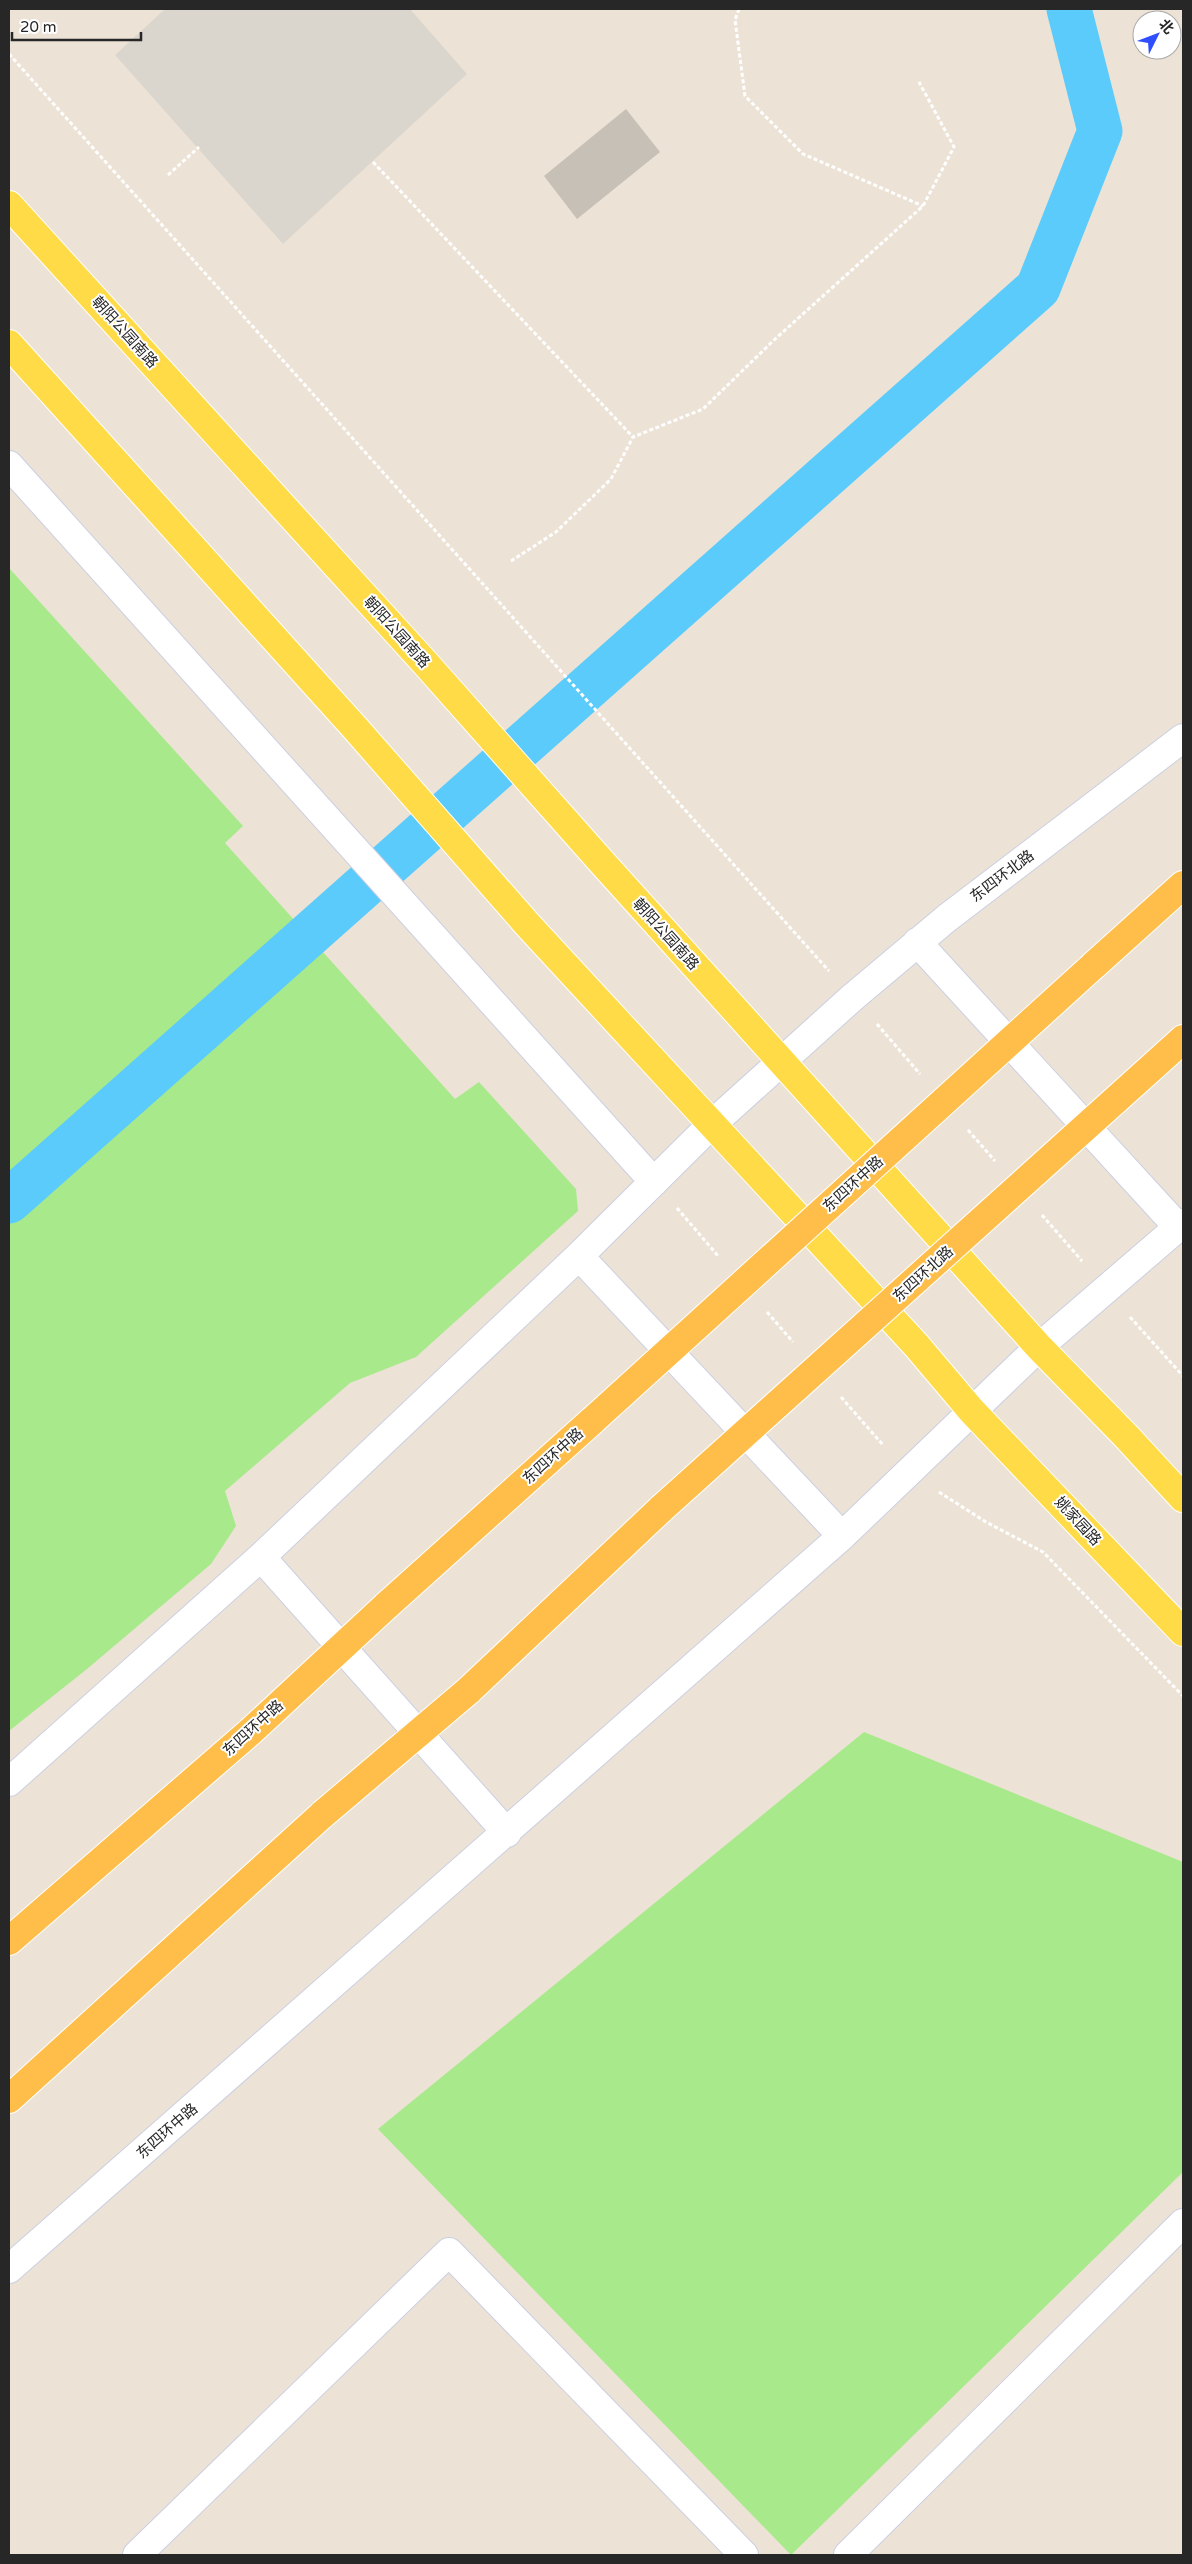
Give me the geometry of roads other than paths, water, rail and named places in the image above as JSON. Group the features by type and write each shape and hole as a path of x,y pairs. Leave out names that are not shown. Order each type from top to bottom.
{"highway":[{"name":"东四环中路","path":"9,1941 251,1730 1183,885"},
{"name":"东四环北路","path":"9,2099 323,1814 468,1691 662,1508 1177,1045"}],"main road":[{"name":"朝阳公园南路","path":"9,204 428,665 598,859 1039,1347"},
{"path":"9,344 356,729 527,924 663,1070 711,1125"},
{"name":"姚家园路","path":"711,1125 916,1345 971,1410 1183,1632"},
{"path":"1039,1347 1126,1436 1183,1498"}],"street":[{"path":"9,465 654,1182 579,1256 261,1557 9,1782"},
{"name":"东四环北路","path":"654,1182 711,1125 917,942 1183,738"},
{"path":"917,942 1181,1225 1039,1347"},
{"path":"579,1256 842,1536"},
{"name":"东四环中路","path":"9,2269 507,1833 842,1536 971,1410 1039,1347"},
{"path":"261,1557 507,1833"},
{"path":"848,2555 1183,2224"},
{"path":"138,2555 450,2252 744,2555"}],"waterway":[{"path":"9,1201 1038,288 1100,131 1069,9"}]}
